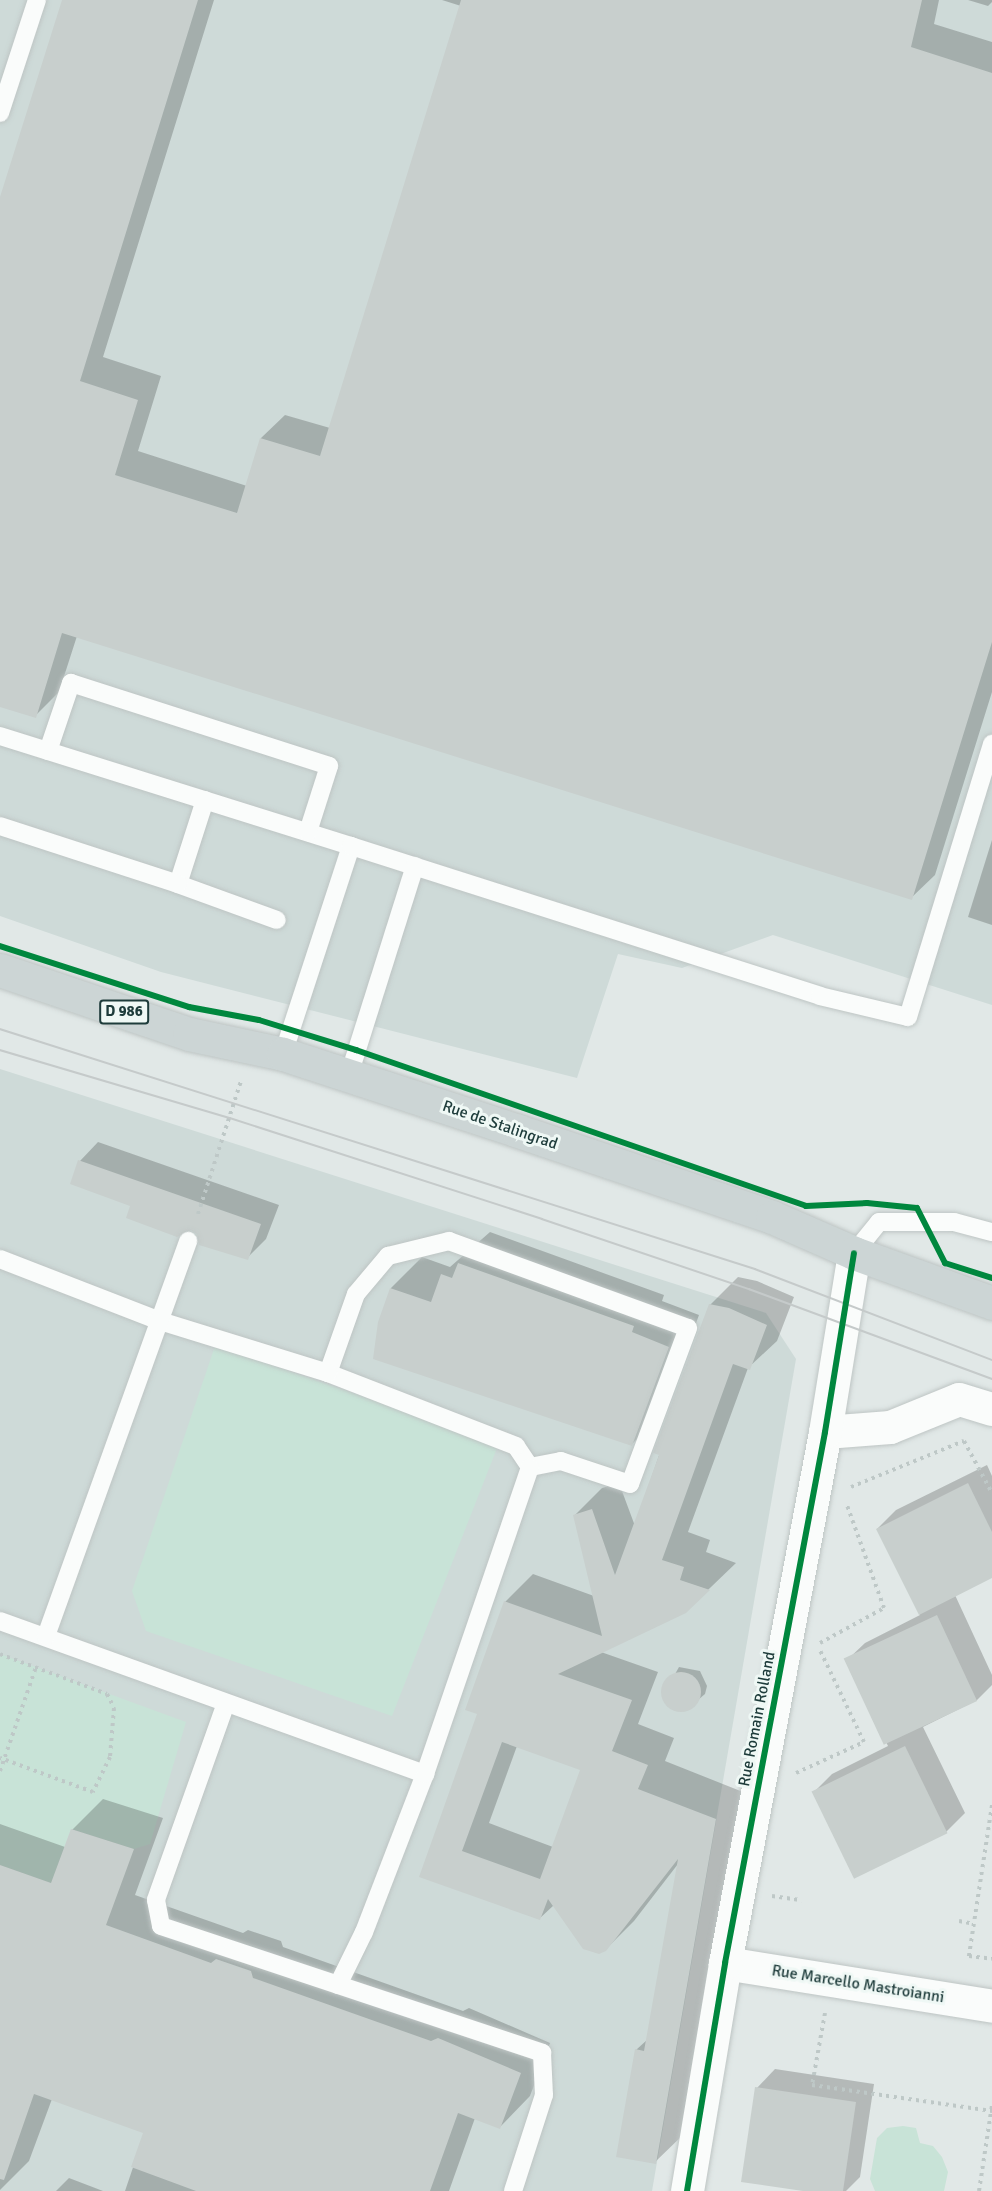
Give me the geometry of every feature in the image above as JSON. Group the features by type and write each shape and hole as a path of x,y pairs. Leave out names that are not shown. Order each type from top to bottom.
{"main road":[{"name":"Rue de Stalingrad","path":"0,970 189,1034 250,1045 350,1075 772,1217 854,1253 992,1304"}],"street":[{"name":"Rue Romain Rolland","path":"687,2191 725,1963 758,1791 838,1431 854,1253"},
{"path":"838,1431 890,1427 959,1399 992,1409"},
{"name":"Rue Marcello Mastroianni","path":"725,1963 992,2006"}],"lane":[{"path":"0,113 37,0"},
{"path":"48,751 71,683 328,766 308,832"},
{"path":"0,736 820,996 908,1017 992,744"},
{"path":"178,884 205,800"},
{"path":"0,826 178,884 278,920"},
{"path":"283,1054 314,953 351,846"},
{"path":"350,1075 415,866"},
{"path":"854,1253 879,1222 954,1222 992,1232"},
{"path":"328,1373 356,1294 388,1256 449,1240 688,1328 630,1484 561,1461 530,1467"},
{"path":"46,1636 157,1320 188,1241"},
{"path":"0,1259 157,1320 328,1373 516,1446 530,1467"},
{"path":"338,1985 364,1932 425,1774 530,1467"},
{"path":"0,1621 425,1774"},
{"path":"226,1702 156,1900 161,1926 542,2054 544,2095 513,2191"}],"path":[{"path":"198,1214 250,1045"},
{"path":"945,1405 992,1493"},
{"path":"758,1791 864,1742 817,1644 884,1608 847,1503 847,1488 838,1431"},
{"path":"847,1488 964,1441"},
{"path":"0,1771 2,1758 46,1636"},
{"path":"0,1654 107,1694 114,1708 110,1757 93,1792 2,1758"},
{"path":"992,1805 969,1956 992,1959"},
{"path":"959,1921 974,1924"},
{"path":"831,1980 812,2085 992,2109 979,2191"}],"shaded area":[{"path":"0,0 992,0 992,1005 773,935 682,968 618,954 577,1078 161,972 0,916"},
{"path":"0,1069 766,1313 796,1359 652,2191 0,2191"}],"green space":[{"path":"215,1346 499,1443 392,1716 146,1631 132,1591"},
{"path":"0,1654 186,1722 150,1844 134,1849 71,1829 51,1883 0,1865"},
{"path":"903,2126 916,2128 920,2143 933,2146 942,2157 948,2172 944,2191 875,2191 870,2179 877,2138 887,2128"}],"building":[{"path":"62,0 198,0 80,381 138,400 115,475 237,513 260,438 320,456 461,0 922,0 911,47 992,73 992,642 912,900 62,633 36,718 0,707 0,197"},
{"path":"78,1160 261,1224 248,1260 199,1245 197,1234 191,1230 177,1237 126,1218 130,1206 70,1184"},
{"path":"458,1263 634,1326 632,1332 669,1347 632,1446 373,1359 378,1322 390,1288 431,1302 441,1274 452,1278"},
{"path":"709,1304 729,1308 767,1325 750,1370 733,1364 662,1560 684,1567 680,1580 710,1590 686,1613 558,1674 632,1700 612,1751 648,1765 638,1789 716,1819 656,2164 616,2157 635,2049 644,2051 678,1859 606,1951 599,1954 583,1949 548,1899 540,1920 419,1877 477,1714 465,1710 504,1601 602,1636 573,1515 592,1509 615,1575 659,1455 653,1453","holes":["502,1742 580,1770 540,1879 462,1851"]},
{"path":"968,1483 992,1532 992,1578 919,1615 876,1529"},
{"path":"937,1615 977,1701 884,1745 844,1659"},
{"path":"681,1672 689,1673 695,1678 700,1684 700,1700 695,1706 689,1711 681,1712 673,1711 667,1706 662,1700 661,1692 662,1684 667,1678 673,1673"},
{"path":"905,1746 948,1833 854,1879 812,1792"},
{"path":"71,1829 134,1849 106,1925 211,1963 216,1959 251,1971 253,1978 431,2041 438,2038 521,2073 500,2129 458,2113 430,2191 196,2191 131,2167 143,2133 34,2094 4,2180 0,2179 0,1865 51,1883"},
{"path":"755,2087 856,2102 843,2191 803,2191 741,2182"}],"tram line":[{"path":"0,1029 755,1269 992,1360"},
{"path":"0,1050 230,1118 542,1219 749,1289 992,1379"}],"cycle path":[{"path":"0,946 189,1007 259,1020 356,1050 806,1206 867,1203 917,1208 945,1263 992,1278"},
{"path":"687,2191 725,1963 825,1432 854,1253"}]}
